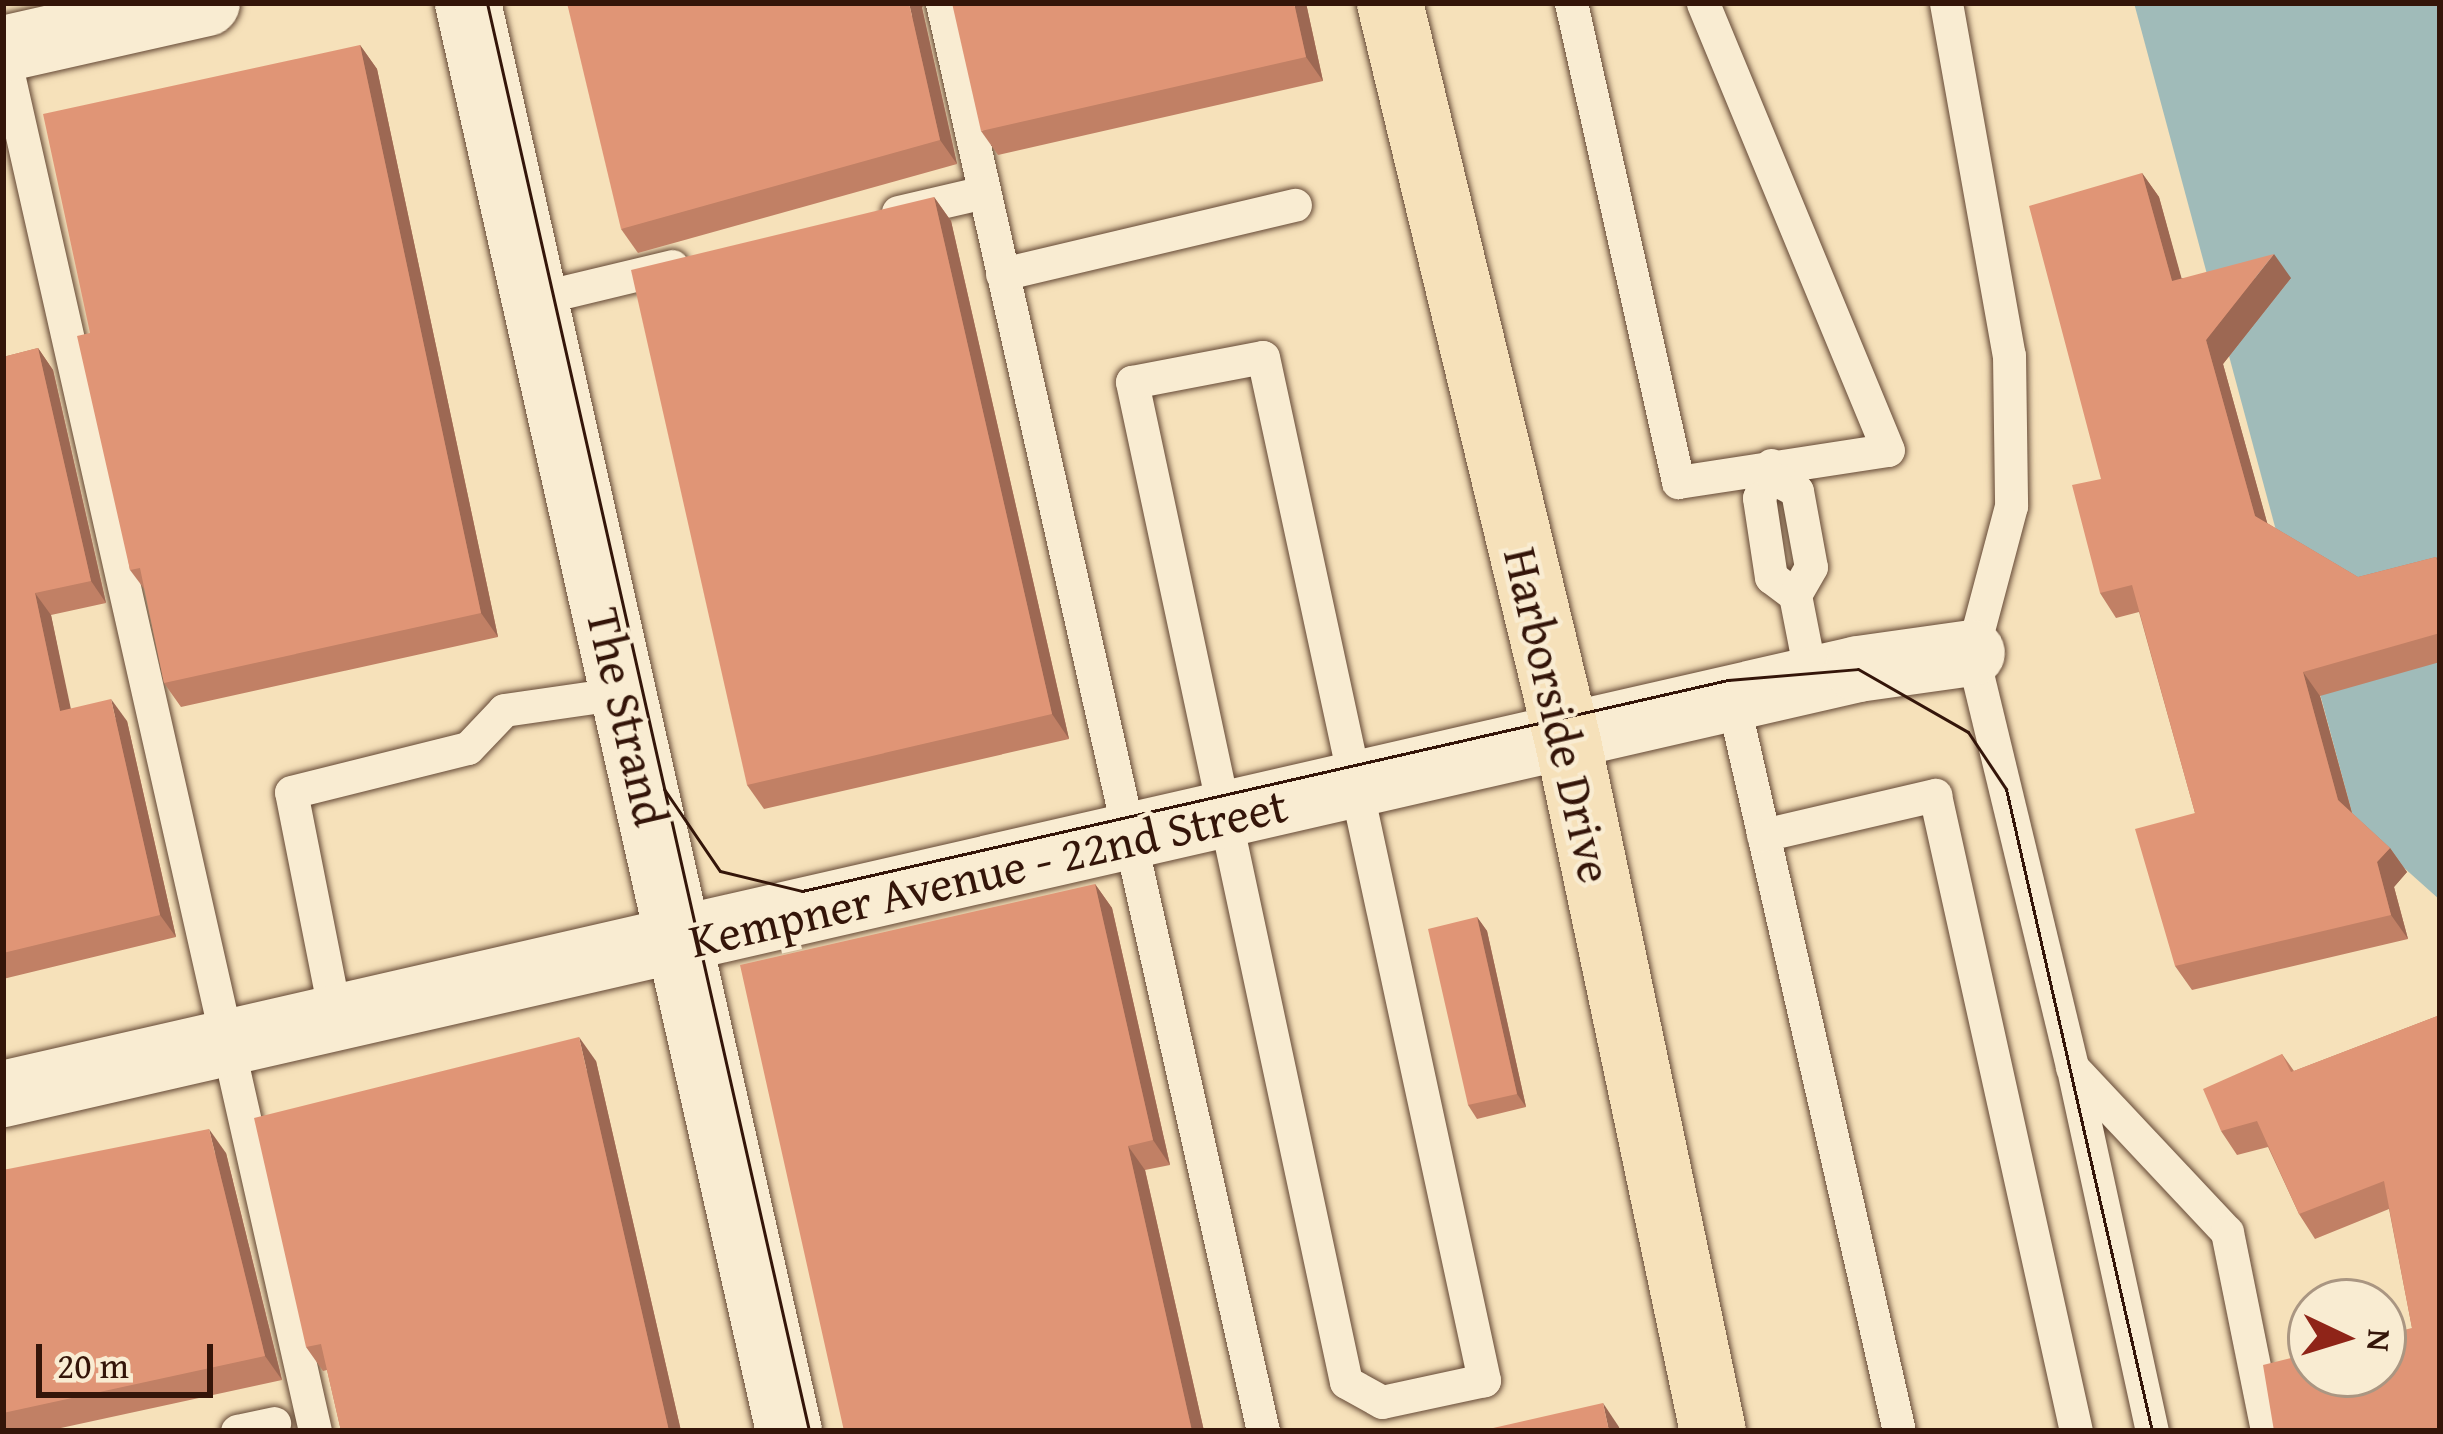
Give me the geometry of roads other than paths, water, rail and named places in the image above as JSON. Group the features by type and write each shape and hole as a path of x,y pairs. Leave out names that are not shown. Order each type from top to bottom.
{"main road":[{"name":"Harborside Drive","path":"1390,3 1568,742 1713,1431"}],"street":[{"path":"3,51 207,3"},
{"name":"The Strand","path":"468,3 788,1431"},
{"name":"Kempner Avenue - 22nd Street","path":"3,1094 1734,706 1812,682 1972,653"}],"lane":[{"path":"941,3 1263,1431"},
{"path":"1571,3 1678,482 1888,450 1703,3"},
{"path":"1946,3 2009,355 2011,506 1972,653 2072,1067 2152,1431"},
{"path":"3,51 315,1431"},
{"path":"871,219 984,192"},
{"path":"1001,274 1295,205"},
{"path":"535,299 712,256"},
{"path":"1263,357 1351,790 1484,1380 1382,1402 1346,1382 1222,819 1132,382 1263,357"},
{"path":"1773,471 1759,499 1772,577 1795,595 1812,682"},
{"path":"336,1019 291,792 468,748 504,710 622,693"},
{"path":"1734,706 1898,1431"},
{"path":"1763,835 1935,795 2076,1431"},
{"path":"2072,1067 2227,1232 2267,1431"},
{"path":"237,1431 274,1423"}],"water":[{"path":"2134,3 2440,3 2440,900 2355,824"}],"tram line":[{"path":"487,3 809,1431"},
{"path":"664,789 720,871 802,891 1728,680 1858,669 1968,732 2006,789 2152,1431"}]}
